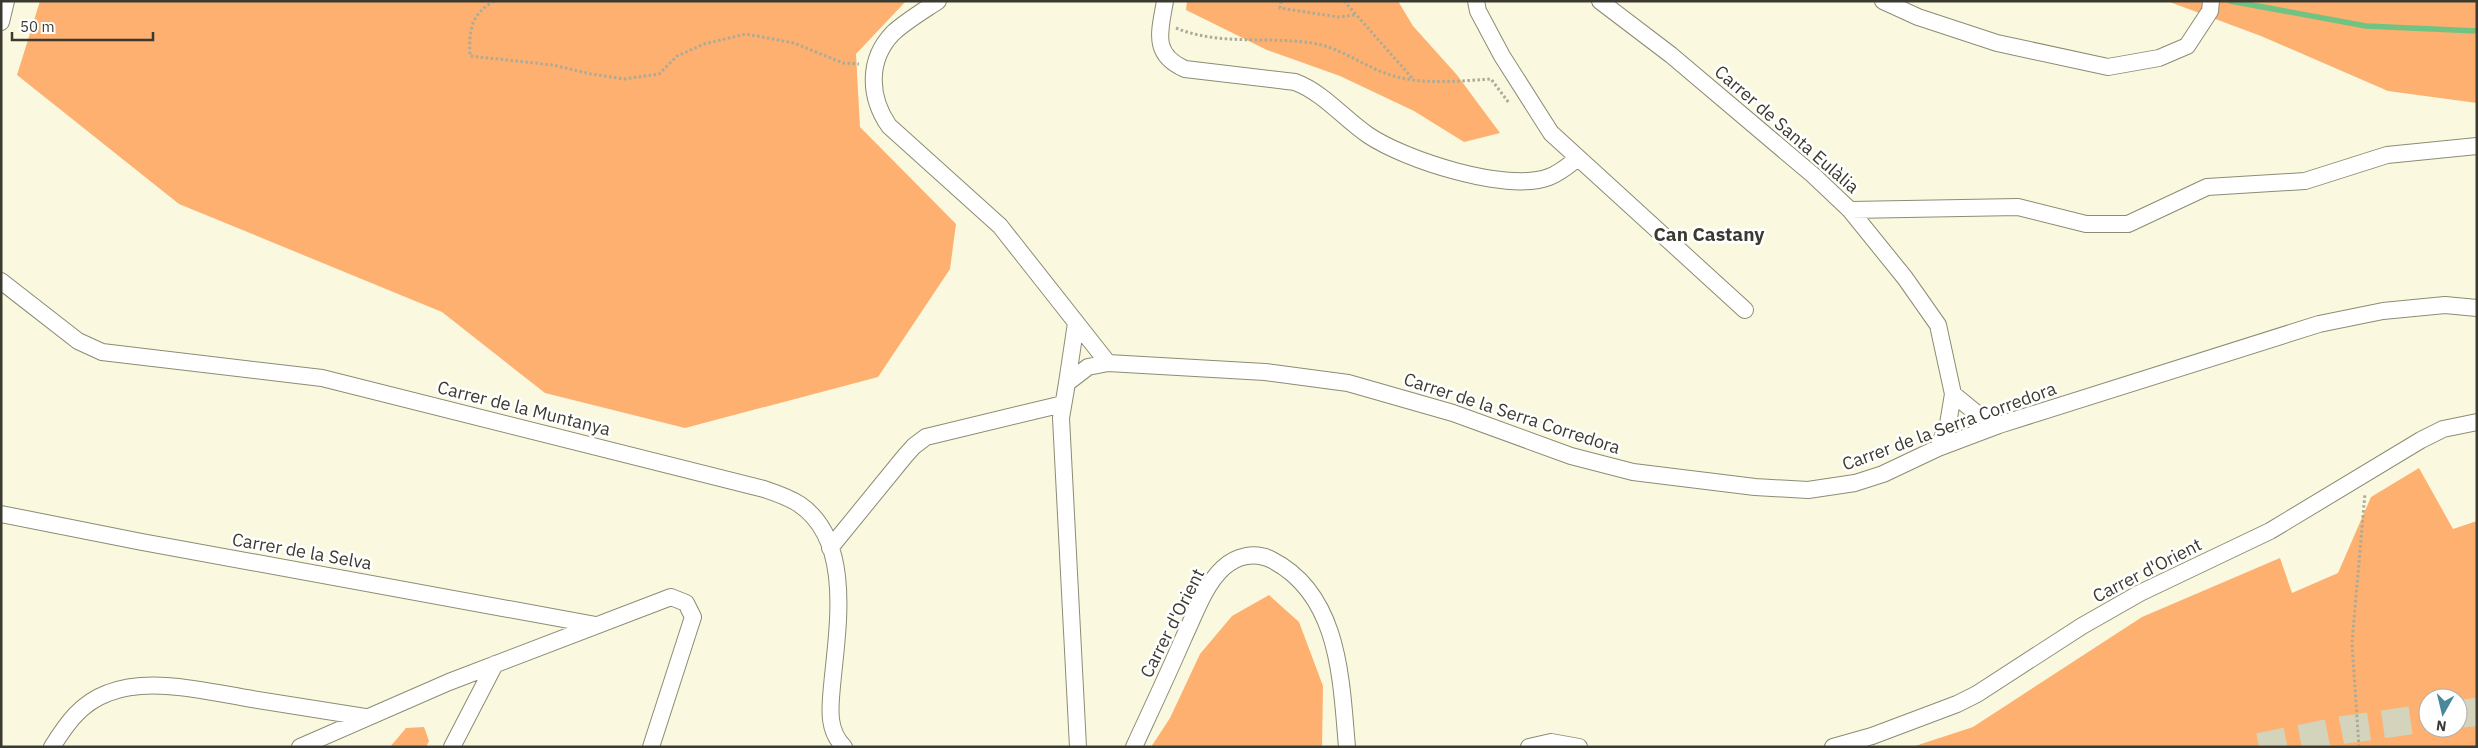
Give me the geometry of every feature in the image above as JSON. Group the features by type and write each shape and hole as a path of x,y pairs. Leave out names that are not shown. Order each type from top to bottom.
{"street":[{"path":"1,22 6,1"},
{"path":"938,1 892,35 879,53 875,66 873,90 879,110 889,126 1000,226 1108,363 1088,367 1067,383"},
{"path":"1165,1 1159,33 1162,50 1174,65 1197,71 1295,82 1314,91 1352,122 1382,143 1460,172 1504,181 1534,180 1549,177 1578,158"},
{"path":"1476,1 1478,10 1502,56 1550,133 1745,310"},
{"name":"Carrer de Santa Eulàlia","path":"1600,1 1671,55 1813,175 1850,210 1905,278 1938,325 1954,394 1948,424 1938,448"},
{"path":"1883,1 1918,17 1997,43 2108,66 2159,58 2187,46 2210,11 2210,1"},
{"path":"1850,210 2018,207 2086,224 2128,224 2207,187 2305,181 2386,155 2477,146"},
{"name":"Carrer de la Muntanya","path":"1,281 78,341 102,352 322,378 764,489 786,497 813,516 830,548 836,565 839,593 830,714 836,736 844,747"},
{"name":"Carrer de la Serra Corredora","path":"1108,363 1265,372 1348,382 1453,413 1571,456 1595,462 1667,477 1745,486 1808,490 1855,483 1883,474 1938,448 1999,426 2319,324 2383,311 2445,305 2477,308"},
{"path":"1076,323 1061,418 1078,747"},
{"path":"1954,394 1975,412 1999,426"},
{"path":"830,548 905,456 914,446 926,438 1063,404"},
{"name":"Carrer d'Orient","path":"1833,747 1957,704 1977,694 2082,626 2131,598 2270,532 2428,436 2462,424 2477,422"},
{"name":"Carrer de la Selva","path":"1,514 596,626"},
{"name":"Carrer d'Orient","path":"1134,747 1205,593 1235,558 1250,556 1269,558 1294,574 1324,617 1335,645 1347,747"},
{"path":"300,747 366,717 495,664 671,597 686,604 692,611 689,631 651,747"},
{"path":"452,747 495,664"},
{"path":"52,747 73,716 86,705 110,692 140,687 189,688 366,717"},
{"path":"1529,747 1551,742 1579,747"}],"path":[{"path":"494,1 484,7 469,30 470,56 552,65 592,74 624,78 659,74 677,56 704,44 746,34 794,43 844,63 875,66"},
{"path":"1281,1 1280,8 1338,17 1355,14"},
{"path":"1344,1 1414,80"},
{"path":"1162,22 1186,32 1217,39 1312,43 1343,51 1385,73 1414,80 1491,79 1512,107"},
{"path":"2359,747 2352,643 2355,587 2367,473"}],"shaded area":[{"path":"40,1 906,1 856,54 860,127 956,224 950,269 878,377 685,428 545,393 442,312 179,204 17,75"},
{"path":"1187,1 1398,1 1413,26 1457,75 1500,133 1464,142 1414,111 1340,76 1267,50 1186,10"},
{"path":"2167,1 2477,1 2477,103 2388,91 2261,36"},
{"path":"2419,468 2453,529 2477,521 2477,747 1912,747 1973,727 2142,617 2280,558 2292,593 2338,573 2371,497"},
{"path":"1269,595 1299,622 1323,686 1322,747 1151,747 1170,718 1200,654 1232,616"},
{"path":"424,727 429,741 426,747 390,747 406,728"}],"waterway":[{"path":"2230,1 2366,26 2477,31"}],"tunnel":[{"path":"2468,713 2477,712"},
{"path":"2259,747 2343,730 2418,719"}],"district":[{"name":"Can Castany","path":"1709,234"}]}
